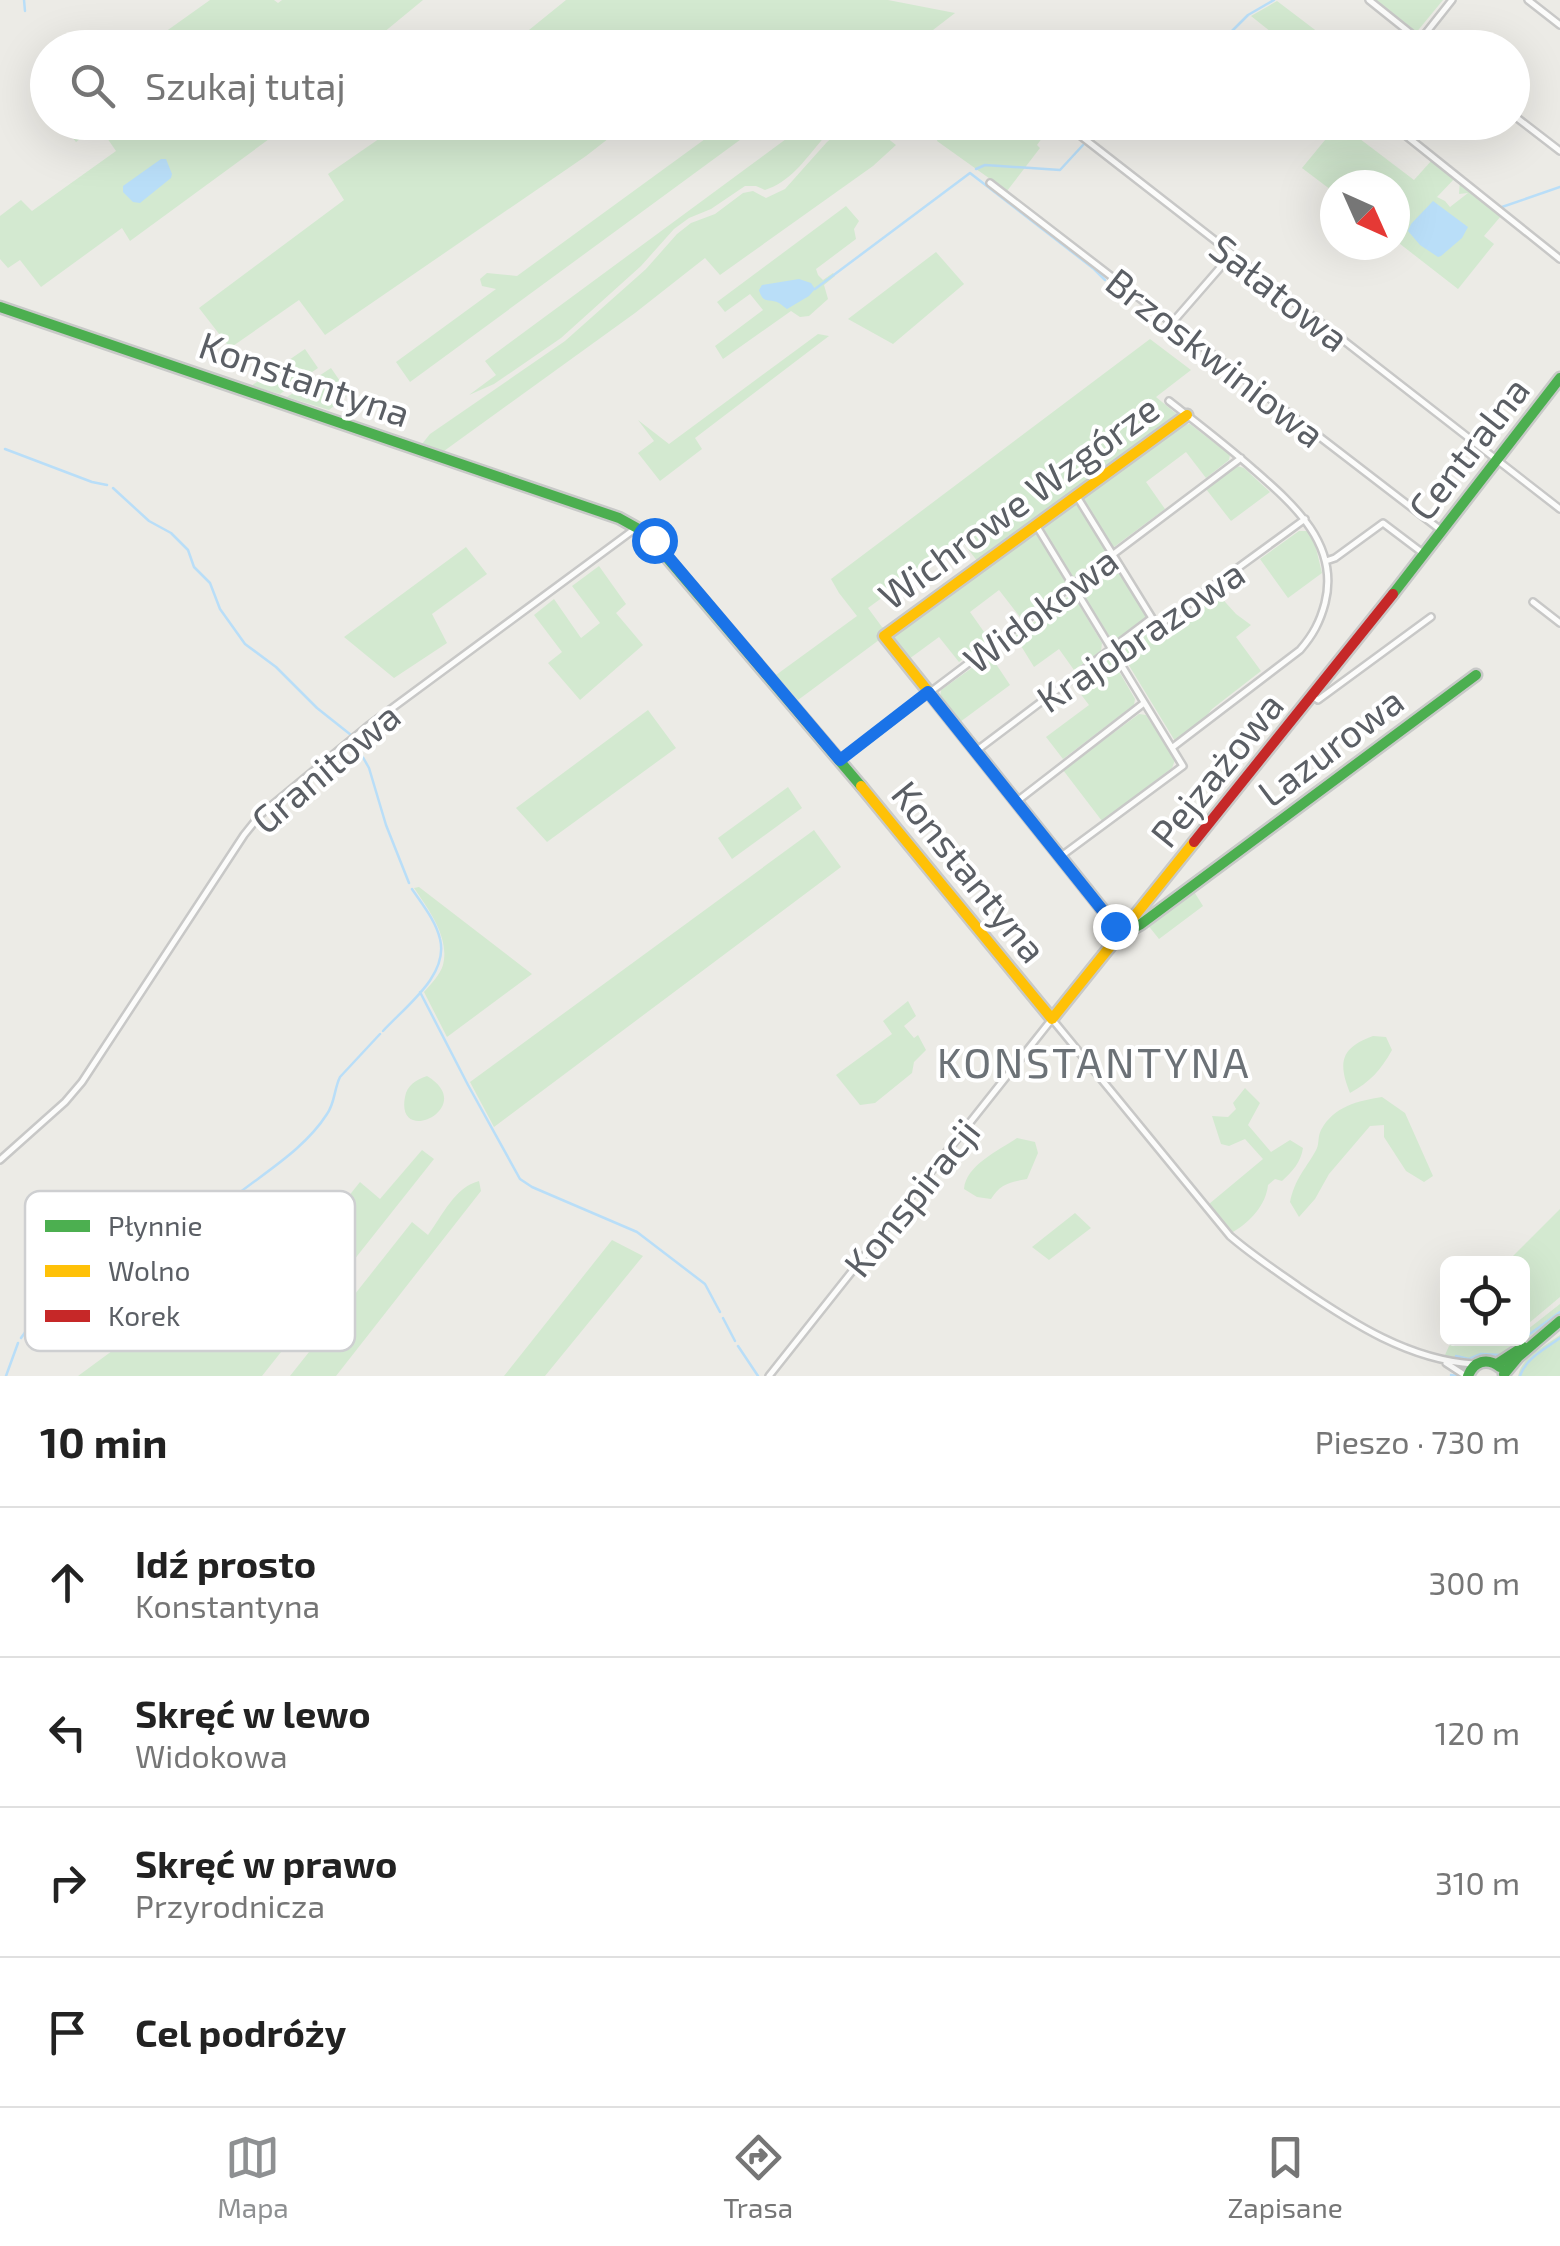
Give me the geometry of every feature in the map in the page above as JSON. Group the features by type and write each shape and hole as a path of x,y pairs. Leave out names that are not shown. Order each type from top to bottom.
{"street":[{"path":"1369,0 1407,30"},
{"path":"1428,30 1452,0"},
{"path":"1528,0 1560,25"},
{"path":"1530,128 1560,152"},
{"name":"Sałatowa","path":"1086,140 1560,509"},
{"path":"1412,140 1560,259"},
{"name":"Brzoskwiniowa","path":"990,182 1442,531"},
{"path":"1172,324 1232,254"},
{"name":"Konstantyna","path":"0,307 638,527 654,540 840,760 1230,1236 1336,1312 1371,1332 1444,1361"},
{"name":"Centralna","path":"1424,554 1560,378"},
{"path":"1168,401 1293,504 1319,540 1326,562 1328,591 1309,640 1173,747"},
{"name":"Wichrowe Wzgórze","path":"928,692 884,636 1187,415"},
{"name":"Widokowa","path":"840,760 1240,458"},
{"path":"1076,496 1152,618"},
{"name":"Krajobrazowa","path":"976,752 1152,618 1161,624 1305,519"},
{"path":"1326,562 1383,523 1424,554"},
{"path":"1036,525 1183,766 1060,857"},
{"name":"Granitowa","path":"0,1160 82,1082 260,814 368,726 638,527"},
{"name":"Pejzażowa","path":"1052,1019 1424,554"},
{"path":"1533,602 1560,623"},
{"path":"1312,696 1318,700 1431,617"},
{"name":"Lazurowa","path":"1122,934 1141,924 1476,676"},
{"path":"928,692 1122,934"},
{"path":"1016,802 1144,703"},
{"name":"Konspiracji","path":"769,1376 1052,1019"},
{"path":"1444,1361 1474,1364 1483,1360 1502,1371 1560,1321"},
{"path":"1444,1361 1467,1376 1474,1364"}],"green space":[{"path":"210,0 423,0 387,30 168,30"},
{"path":"566,0 888,0 955,13 933,30 529,30"},
{"path":"1372,0 1443,0 1418,30 1410,30"},
{"path":"1277,1 1315,30 1269,30 1251,16"},
{"path":"108,140 268,140 130,241 122,228 41,287 20,260 8,268 0,259 0,216 21,200 32,211 116,151"},
{"path":"377,140 607,140 325,335 299,300 230,348 199,308 344,200 328,174"},
{"path":"704,140 740,140 410,382 396,362 496,289 482,286 480,279 487,273 517,276"},
{"path":"785,140 821,140 789,176 774,186 765,190 745,186 711,209 689,218 561,338 494,384 469,395 496,375 485,361"},
{"path":"890,140 896,145 873,166 720,275 705,258 444,451 422,444 430,434 565,341 691,223 715,214 743,193 753,191 766,198 785,189 827,142"},
{"path":"1041,140 1037,145 1040,148 1007,191 937,141"},
{"path":"1325,140 1361,140 1401,170 1320,170 1320,182 1302,168"},
{"path":"1432,160 1456,177 1437,197 1450,207 1468,193 1459,194 1460,180 1501,216 1484,236 1494,244 1458,289 1410,252 1410,177 1414,180"},
{"path":"846,206 859,221 854,229 856,239 816,269 823,280 833,273 835,276 824,285 828,299 809,316 800,317 791,311 723,359 715,346 763,310 750,294 725,312 717,302"},
{"path":"936,252 964,284 893,344 848,319"},
{"path":"818,334 829,336 695,438 702,449 660,481 638,453 654,441 638,420 669,444"},
{"path":"1150,339 1191,370 1156,397 1179,416 978,562 961,540 868,608 882,627 889,628 879,640 798,700 776,675 857,616 831,579"},
{"path":"305,349 318,368 280,394 251,386"},
{"path":"331,368 349,394 329,410 287,397"},
{"path":"1190,424 1230,455 1229,460 1206,478 1186,452 1146,482 1165,509 1020,617 999,590 970,612 989,639 959,662 939,637 909,659 894,641 895,635 1181,425"},
{"path":"1237,466 1270,492 1231,521 1206,489"},
{"path":"1299,531 1308,531 1322,573 1288,598 1260,559"},
{"path":"466,547 487,574 432,614 447,643 394,678 344,637"},
{"path":"1108,561 1115,565 1147,617 1113,642 1077,585"},
{"path":"599,566 626,604 616,613 643,645 580,700 548,663 562,652 534,615 554,599 581,638 600,623 572,586"},
{"path":"1217,593 1251,625 1236,637 1261,671 1175,741 1119,649 1148,627 1164,630"},
{"path":"1069,596 1075,598 1102,643 1101,651 1074,670 1059,649 1034,667 1015,636"},
{"path":"990,655 1010,685 960,722 940,698 941,690"},
{"path":"1105,659 1113,661 1135,699 1134,705 1063,759 1046,737 1089,705 1073,684"},
{"path":"648,710 676,748 547,842 516,808"},
{"path":"1139,714 1146,715 1175,760 1172,768 1102,821 1063,770"},
{"path":"788,787 802,808 732,859 718,838"},
{"path":"814,830 841,867 494,1127 470,1082"},
{"path":"419,887 532,974 447,1037 424,992 443,965 444,945 437,925 414,888"},
{"path":"1193,890 1203,906 1159,939 1147,924"},
{"path":"908,1001 916,1016 904,1026 914,1038 918,1035 926,1050 914,1062 912,1073 875,1103 860,1105 836,1075 892,1034 883,1021"},
{"path":"1373,1036 1386,1037 1392,1050 1374,1075 1350,1093 1344,1073 1345,1058 1354,1046"},
{"path":"427,1076 441,1088 444,1100 432,1117 412,1120 405,1112 406,1093"},
{"path":"1245,1088 1260,1103 1248,1125 1271,1152 1290,1140 1303,1148 1293,1170 1282,1181 1275,1179 1268,1185 1256,1212 1233,1232 1209,1204 1263,1159 1245,1139 1229,1146 1221,1144 1212,1116 1228,1117"},
{"path":"1382,1097 1405,1113 1433,1176 1424,1182 1406,1171 1384,1137 1384,1125 1370,1126 1299,1217 1290,1202 1292,1194 1317,1149 1326,1122 1347,1106"},
{"path":"1017,1138 1035,1142 1038,1153 1027,1179 1006,1184 991,1199 964,1189 977,1166"},
{"path":"422,1150 434,1159 355,1259 353,1191 360,1182 380,1199"},
{"path":"479,1181 481,1191 336,1376 290,1376 310,1351 355,1351 355,1294 412,1222 428,1235 456,1196"},
{"path":"1560,1209 1560,1297 1530,1322 1530,1256 1513,1256"},
{"path":"1075,1213 1091,1228 1049,1260 1032,1247"},
{"path":"612,1240 643,1256 545,1376 504,1376"},
{"path":"1560,1304 1560,1315 1530,1336 1530,1328"},
{"path":"1560,1335 1560,1376 1518,1376 1529,1357"},
{"path":"1449,1346 1516,1346 1501,1357 1465,1361 1445,1355"},
{"path":"112,1351 282,1351 262,1376 78,1376"}],"water":[{"path":"166,159 171,178 140,203 133,202 123,192 123,186"},
{"path":"1433,201 1468,227 1462,238 1438,257 1410,233 1411,224"},
{"path":"799,279 815,289 787,309 765,299 759,290 762,285"}],"waterway":[{"path":"24,0 25,11"},
{"path":"1233,30 1248,15 1274,0"},
{"path":"976,169 985,165 1060,170 1083,145"},
{"path":"815,289 970,173 1105,280"},
{"path":"1502,207 1560,187"},
{"path":"5,449 107,485"},
{"path":"113,488 188,550 194,567 210,583 220,609 245,644 351,735"},
{"path":"356,745 369,768 409,883"},
{"path":"383,1031 424,989 441,952 435,926 412,889"},
{"path":"420,992 520,1179 637,1232 705,1284 720,1312"},
{"path":"242,1191 309,1137 330,1110 340,1077 380,1034"},
{"path":"1456,1356 1469,1359 1481,1354 1501,1355 1560,1312"},
{"path":"723,1318 735,1341"},
{"path":"21,1338 25,1333"},
{"path":"1520,1376 1531,1359 1560,1338"},
{"path":"6,1376 18,1343"},
{"path":"738,1346 758,1376"},
{"path":"1451,1375 1458,1376"}],"traffic: fast":[{"path":"0,307 619,518 646,533 861,786"},
{"path":"1393,594 1560,378"},
{"path":"1087,890 1122,934 1141,924 1476,675"},
{"path":"1504,1374 1560,1321"},
{"path":"1497,1364 1523,1347"},
{"path":"1468,1376 1481,1362 1500,1367"}],"traffic: slow":[{"path":"1087,890 884,636 1187,415"},
{"path":"861,786 1052,1019 1194,842"}],"traffic: jam":[{"path":"1194,842 1393,594"}],"district":[{"name":"KONSTANTYNA","path":"1094,1061"}],"route":[{"path":"654,540 840,760 928,692 1115,926"}]}
